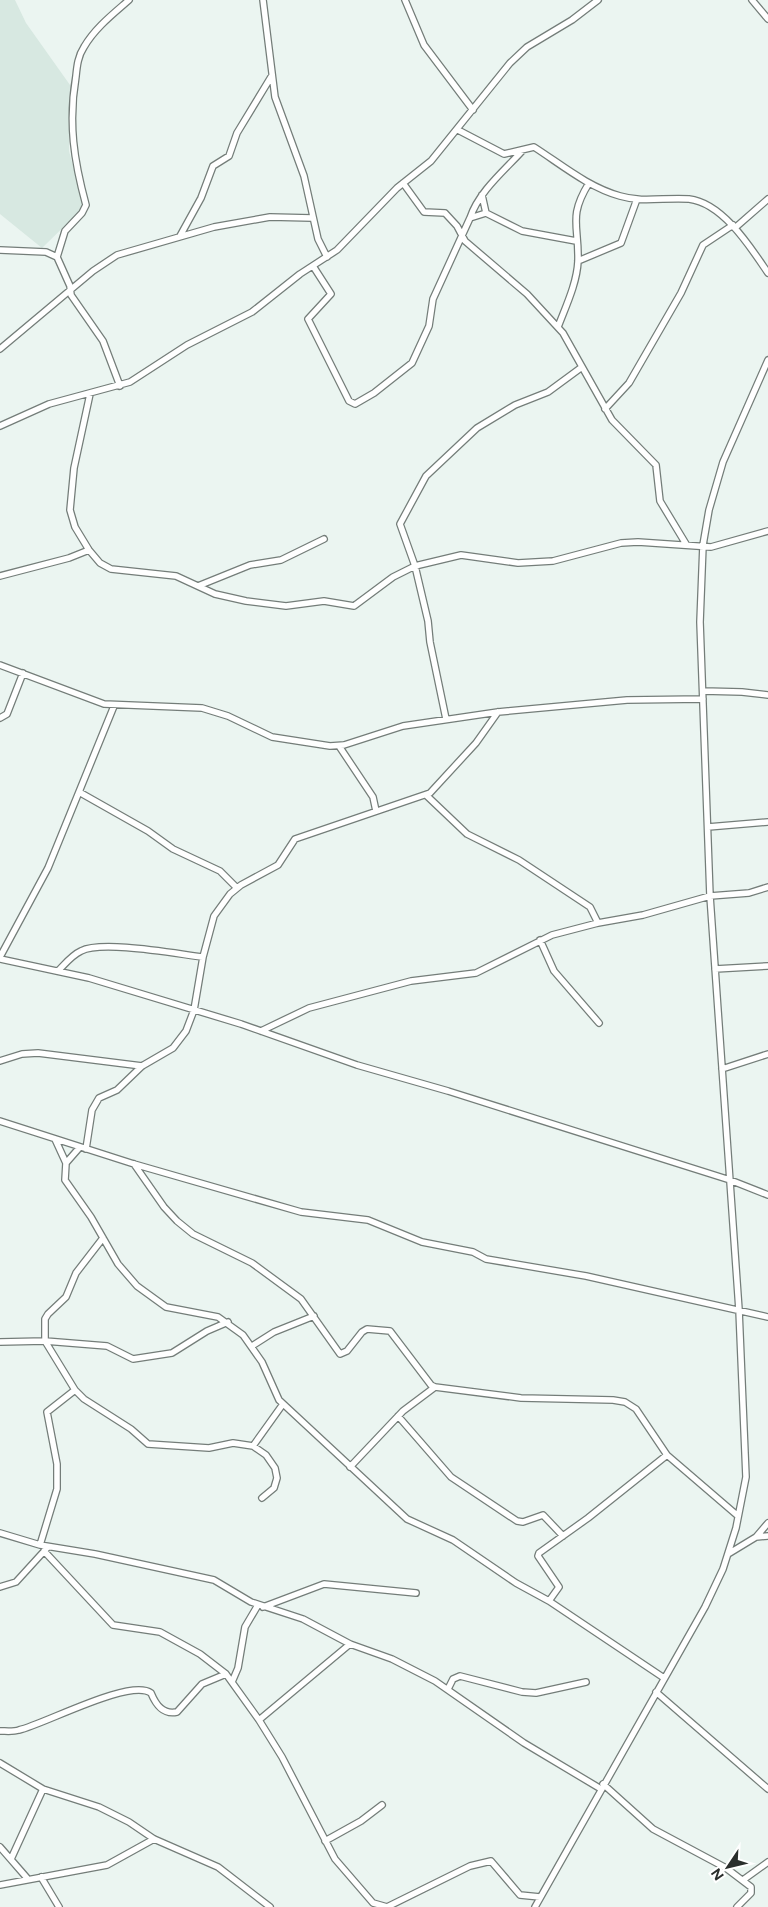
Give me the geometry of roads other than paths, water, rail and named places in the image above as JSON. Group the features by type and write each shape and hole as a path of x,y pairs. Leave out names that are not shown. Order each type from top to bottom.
{"street":[{"path":"120,386 103,341 70,292 70,286 57,257 65,231 82,213 86,205 74,156 72,100 79,58 89,40 129,0"},
{"path":"263,0 271,77 283,124 304,176 312,218 320,246 327,257"},
{"path":"0,426 49,404 120,386 203,335 252,312 327,257 358,231 403,183 431,161 458,130 510,63 527,47 572,20 598,0"},
{"path":"752,0 768,19"},
{"path":"406,1 415,28 424,45 473,110"},
{"path":"180,236 198,205 214,166 229,156 237,133 271,77"},
{"path":"458,130 504,154 534,147 600,190 637,199 697,201 734,226 768,273"},
{"path":"313,266 331,294 308,319 349,401 355,404 374,393 412,363 429,326 434,299 476,204 482,195 525,149"},
{"path":"403,183 424,212 445,213 457,226 461,238 527,294 558,327 571,346 605,409 617,427 656,465 660,501 686,544"},
{"path":"558,327 569,299 578,261 575,212 579,198 589,183"},
{"path":"482,195 486,213"},
{"path":"578,261 621,243 637,199"},
{"path":"605,409 629,383 681,293 703,245 734,226 768,200"},
{"path":"470,218 486,213 522,231 576,241"},
{"path":"0,349 98,267 117,255 180,236 270,217 312,218"},
{"path":"0,250 46,252 57,257"},
{"path":"537,1906 540,1897 705,1607 728,1554 746,1477 739,1310 710,896 700,622 704,545 709,510 723,462 768,360"},
{"path":"446,719 415,566 400,524 426,476 477,428 515,405 548,392 582,367"},
{"path":"90,394 74,468 70,510 75,527 89,550 100,563 111,569 176,576 215,594 246,601 286,606 324,601 349,606 360,602 394,577 415,566 461,555 518,563 566,558 621,543 715,546 768,530"},
{"path":"198,586 250,565 281,560 324,539"},
{"path":"0,576 69,558 89,550"},
{"path":"0,665 114,706 202,708 280,739 339,746 403,726 498,712 618,701 703,699"},
{"path":"0,718 8,714 23,673"},
{"path":"703,690 768,695"},
{"path":"114,706 48,868 0,958 58,971 194,1010 261,1031 357,1065 448,1091 730,1180 768,1195"},
{"path":"66,1163 83,1148 94,1104 99,1098 117,1090 142,1066 173,1048 186,1031 194,1010 203,957 214,916 220,905 237,888 278,865 296,839 426,796 446,778 476,743 498,712"},
{"path":"339,746 373,796 376,811"},
{"path":"80,792 148,831 173,849 220,870 237,888"},
{"path":"426,796 467,834 519,860 590,907 598,923"},
{"path":"708,827 768,822"},
{"path":"261,1031 309,1008 411,980 476,973 540,940 598,923 643,915 710,896 742,894 768,887"},
{"path":"540,940 554,972 599,1023"},
{"path":"58,971 73,956 82,950 93,947 203,957"},
{"path":"715,969 768,966"},
{"path":"0,1061 22,1054 38,1053 142,1066"},
{"path":"722,1069 768,1054"},
{"path":"0,1121 134,1164 301,1212 368,1220 422,1242 473,1252 486,1258 586,1276 768,1317"},
{"path":"55,1139 66,1163 65,1180 118,1264 137,1286 154,1300 166,1306 209,1314 228,1322 252,1346 274,1391 283,1404 406,1520 453,1540 516,1583 549,1601 664,1678"},
{"path":"134,1164 164,1207 193,1234 258,1268 301,1299 340,1354 347,1351 362,1332 367,1329 390,1330 431,1385 435,1387 521,1398 625,1402 643,1418 668,1455 738,1516"},
{"path":"103,1238 76,1273 66,1297 45,1319 44,1341 75,1390 84,1399 131,1429 152,1446 209,1448 233,1443 253,1446 266,1455 275,1468 277,1478 274,1488 262,1498"},
{"path":"252,1346 274,1332 314,1316"},
{"path":"0,1342 44,1341 107,1346 133,1359 172,1353 207,1330 228,1322"},
{"path":"350,1467 398,1416 435,1387"},
{"path":"40,1545 57,1489 57,1464 47,1412 75,1390"},
{"path":"253,1446 283,1404"},
{"path":"398,1416 452,1477 517,1522 523,1522 543,1515 563,1536"},
{"path":"549,1601 559,1587 538,1554 668,1455"},
{"path":"756,1537 760,1529 768,1523"},
{"path":"0,1533 46,1548 204,1576 260,1606 303,1619 350,1644 392,1659 448,1689 524,1743 602,1787 653,1829 710,1859 742,1880 752,1890 737,1907"},
{"path":"728,1554 756,1537 768,1536"},
{"path":"0,1587 16,1582 46,1548"},
{"path":"46,1548 113,1625 160,1632 200,1654 226,1674 259,1720 299,1789 324,1841 335,1859 373,1903 378,1906 387,1907 470,1866 487,1861 491,1861 520,1895 540,1897"},
{"path":"232,1682 238,1668 245,1626 260,1606 324,1584 416,1593"},
{"path":"259,1720 350,1644"},
{"path":"0,1731 18,1731 116,1694 141,1691 151,1693 156,1704 165,1711 177,1712 202,1684 226,1674"},
{"path":"448,1689 453,1679 460,1676 522,1692 536,1693 586,1682"},
{"path":"656,1692 768,1789"},
{"path":"0,1763 43,1788 100,1807 130,1822 154,1839 218,1867 270,1907"},
{"path":"11,1859 43,1788"},
{"path":"324,1841 361,1821 382,1805"},
{"path":"0,1885 27,1878 107,1865 154,1839"},
{"path":"0,1846 27,1878"},
{"path":"742,1880 768,1862"},
{"path":"41,1877 59,1907"}]}
